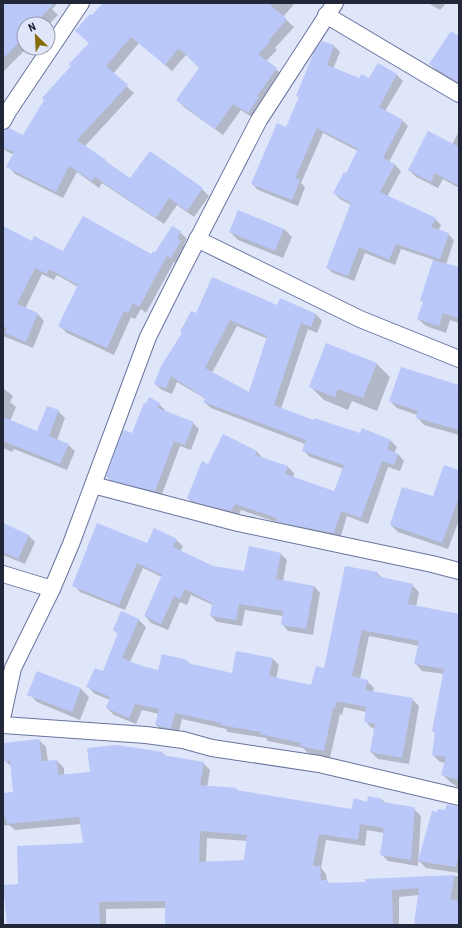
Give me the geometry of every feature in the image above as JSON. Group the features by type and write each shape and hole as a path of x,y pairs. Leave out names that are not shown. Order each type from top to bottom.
{"street":[{"path":"5,112 81,3"},
{"path":"3,714 13,668 52,589 71,544 148,337 259,120 331,9 459,94"},
{"path":"198,239 360,319 459,360"},
{"path":"93,485 238,523 459,571"},
{"path":"3,574 52,589"},
{"path":"3,725 146,735 183,740 212,748 319,764 459,797"}],"building":[{"path":"3,3 55,3 42,16 16,16 16,45 3,59"},
{"path":"103,3 268,3 287,19 269,40 270,42 258,54 277,68 257,96 259,97 248,113 233,104 215,129 176,100 199,68 181,50 178,49 165,65 131,37 106,66 128,85 77,140 130,178 150,151 203,188 187,211 169,198 156,218 95,177 92,181 69,166 56,192 6,167 14,152 3,147 3,134 5,130 9,128 23,135 44,100 42,98 71,66 69,64 89,43 75,31 90,14 92,15"},
{"path":"451,31 459,36 459,83 429,64"},
{"path":"322,41 334,45 327,65 359,78 362,74 369,78 378,63 397,74 379,107 403,120 383,158 395,164 380,192 436,218 431,227 449,233 440,259 396,244 389,260 359,247 348,276 326,268 351,203 333,193 344,172 346,173 358,149 317,128 295,178 300,180 292,200 251,184 277,123 286,127 299,97 296,96 314,52"},
{"path":"428,131 459,147 459,186 435,173 431,182 408,170"},
{"path":"238,210 284,229 275,251 229,232"},
{"path":"83,216 151,254 153,251 155,252 172,226 181,231 177,238 181,241 171,258 167,256 139,307 133,303 128,313 124,311 107,348 58,326 78,285 49,269 47,274 35,268 17,304 38,313 26,342 5,333 7,328 3,326 3,226 32,241 34,236 63,251"},
{"path":"433,260 459,267 459,319 443,313 439,326 417,319 423,302 420,300"},
{"path":"212,277 277,305 280,298 316,314 311,327 301,323 274,405 313,420 314,418 360,433 362,428 391,440 387,449 398,454 394,465 382,461 361,518 341,511 334,533 278,522 276,521 277,518 235,504 231,511 198,503 187,498 202,461 208,464 223,434 257,451 255,455 288,466 285,474 334,491 344,465 302,451 306,440 203,402 205,398 171,376 166,388 154,384 161,366 182,333 180,332 191,311 196,313","holes":["230,320 267,336 249,392 205,368"]},
{"path":"326,343 377,363 363,398 338,389 335,397 309,387"},
{"path":"401,367 459,385 459,430 416,418 418,411 389,401"},
{"path":"149,397 160,403 158,408 194,422 185,445 174,441 155,491 113,481 106,477 123,430 132,433 144,403 146,404"},
{"path":"47,406 59,410 49,436 69,444 60,464 3,441 3,417 37,431"},
{"path":"444,465 459,470 459,497 442,543 390,525 402,487 433,496"},
{"path":"3,523 29,535 18,559 3,552"},
{"path":"97,523 147,543 154,528 177,539 173,547 213,566 244,571 249,546 281,553 276,579 314,586 306,629 281,625 283,611 239,604 236,620 210,616 212,603 185,589 180,599 174,596 161,624 144,616 162,575 137,563 119,605 72,586"},
{"path":"345,566 378,572 377,576 413,584 408,604 459,614 459,780 441,775 446,757 432,755 435,732 432,731 444,669 414,664 419,641 362,630 352,676 368,680 365,690 413,698 402,758 370,752 375,724 364,722 366,707 337,701 335,708 333,708 324,751 300,746 301,743 260,734 261,732 220,725 221,723 175,713 171,729 155,725 159,709 135,704 129,718 106,708 110,697 86,687 95,668 103,671 118,633 113,630 121,611 139,619 122,658 142,666 158,670 162,654 187,660 187,663 232,673 236,651 273,658 269,676 311,685 316,666 324,668"},
{"path":"37,671 81,688 72,712 27,695"},
{"path":"39,739 42,761 57,760 58,775 90,772 87,748 117,745 163,752 162,755 204,762 200,785 236,788 236,790 351,809 354,798 367,802 368,796 382,799 382,802 413,807 415,808 411,860 380,855 384,828 360,824 358,840 319,834 313,866 320,866 321,880 327,880 327,883 365,882 365,879 455,875 450,899 459,901 459,925 428,925 414,923 419,888 392,890 393,925 165,925 165,901 99,902 100,925 7,925 3,885 18,884 17,846 83,843 79,817 7,824 6,818 3,818 3,793 13,792 10,761 3,762 3,743","holes":["200,831 247,835 244,860 199,862"]},
{"path":"447,804 459,807 459,852 456,867 418,861 432,811 437,812 438,809 445,810"}]}
